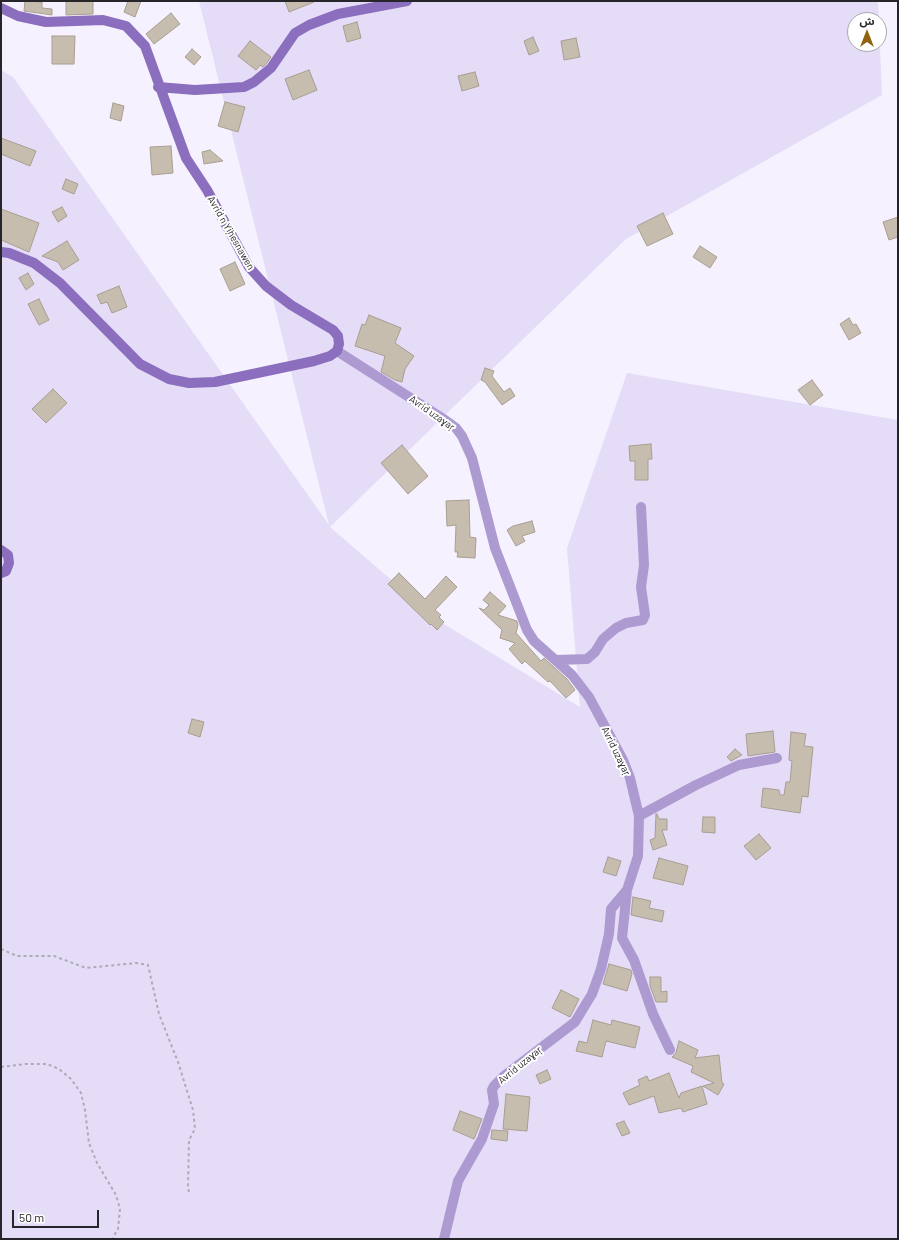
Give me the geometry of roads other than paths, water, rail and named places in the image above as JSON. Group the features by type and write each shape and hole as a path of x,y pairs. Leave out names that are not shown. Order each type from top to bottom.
{"street":[{"path":"158,87 195,90 244,87 254,82 271,68 295,33 309,25 338,14 407,1"},
{"name":"Avrid n Yiḥesnawen","path":"1,8 18,16 46,22 103,20 126,26 145,46 158,87 186,158 207,190 249,267 266,286 291,305 333,330 338,336 339,344 337,351"},
{"path":"1,252 9,253 34,263 60,283 140,364 169,379 189,383 215,382 314,361 330,356 337,351"},
{"name":"Avrid uzaɣaṛ","path":"337,351 445,420 456,428 462,436 472,458 495,548 521,618 534,641 572,675 589,697 610,735 630,778 639,816 638,856 627,890 612,909 609,934 601,969 592,994 575,1022 504,1076 494,1086 492,1090 494,1104 482,1140 458,1181 444,1239"},
{"path":"556,660 587,659 595,652 603,639 616,628 626,623 643,620 645,615 641,587 644,565 641,507"},
{"path":"1,550 8,555 9,563 6,571 1,573"},
{"path":"639,816 718,774 739,765 777,758"},
{"path":"627,890 622,938 634,960 653,1014 670,1050"}]}
